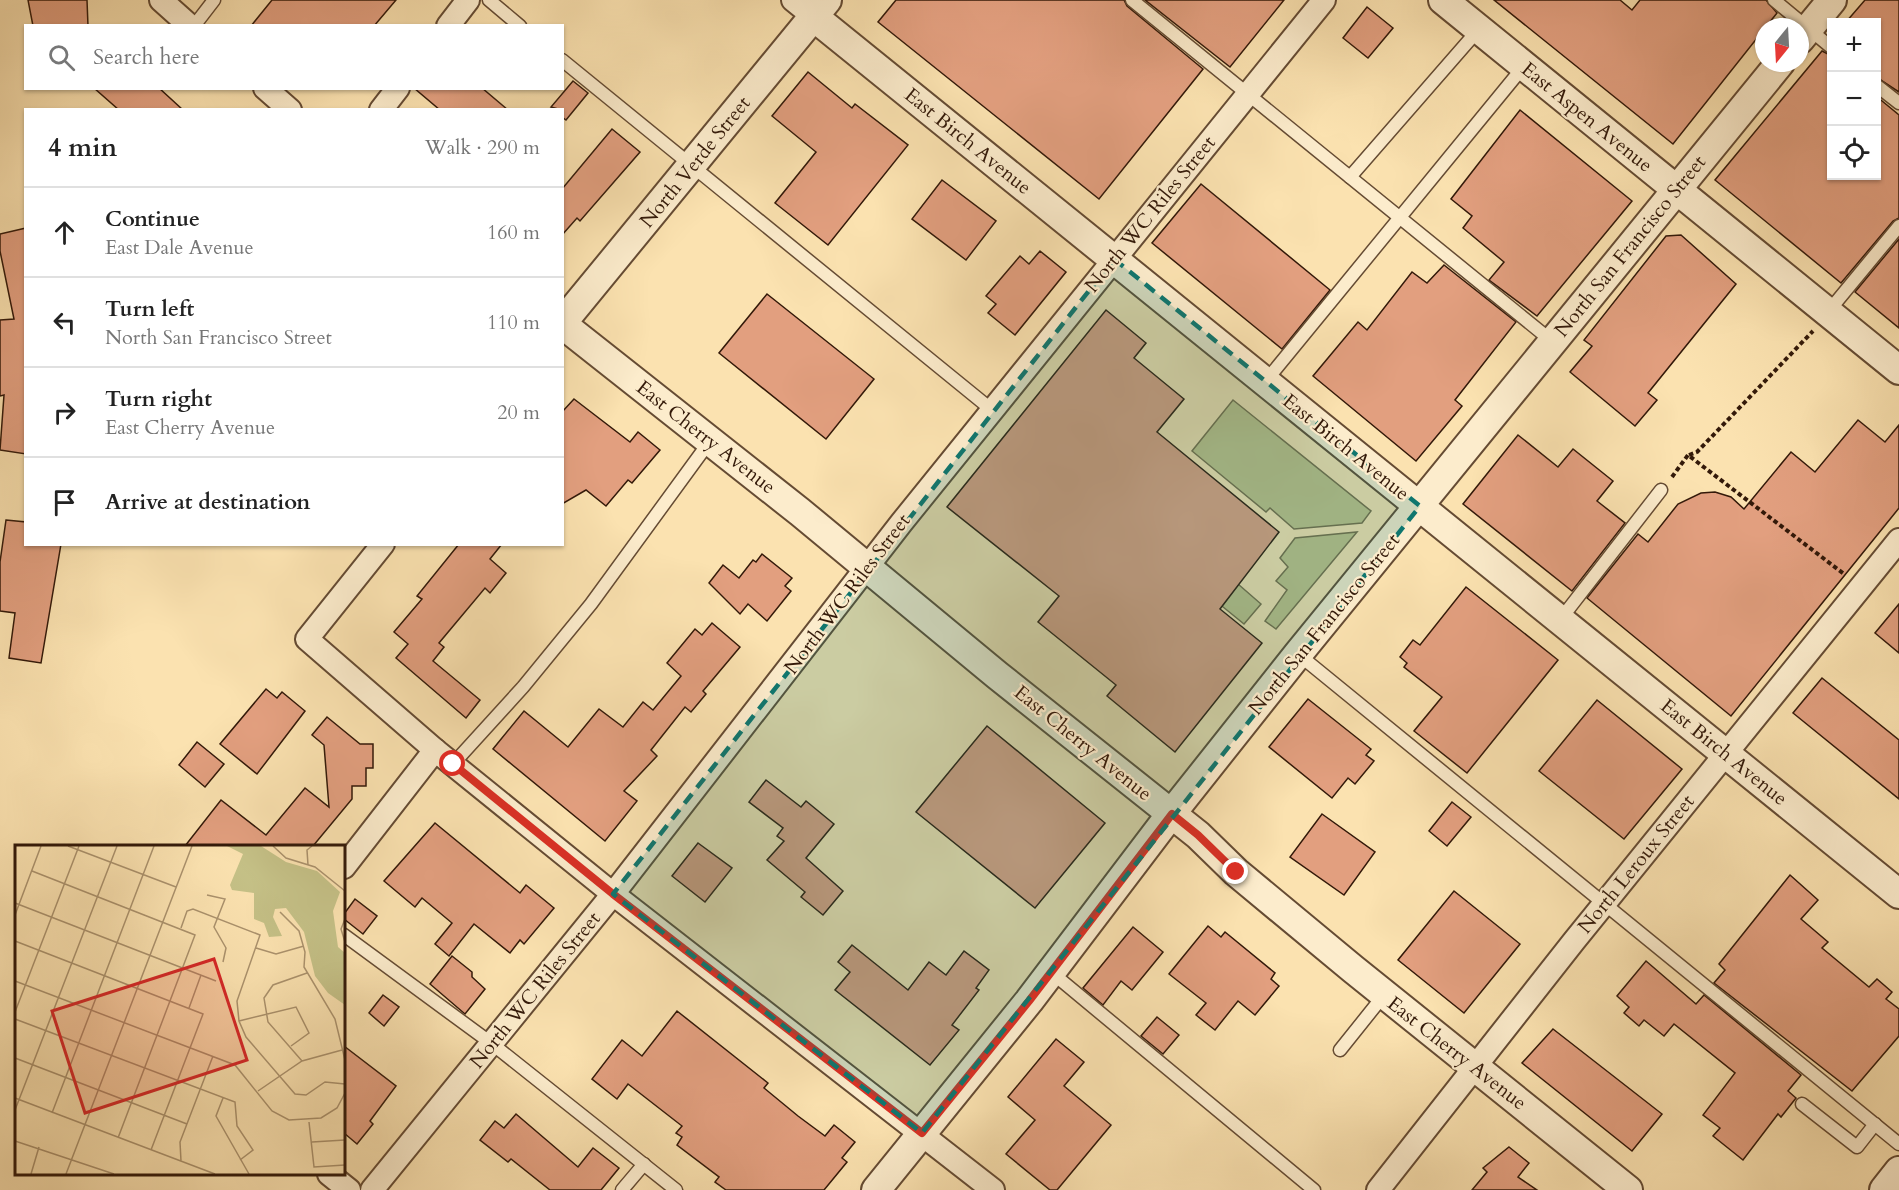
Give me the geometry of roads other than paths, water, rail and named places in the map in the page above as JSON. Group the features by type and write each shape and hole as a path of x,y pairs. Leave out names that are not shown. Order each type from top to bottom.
{"street":[{"path":"160,0 188,24"},
{"path":"450,24 468,0"},
{"name":"North WC Riles Street","path":"372,1190 613,894 867,567 1324,0"},
{"name":"East Aspen Avenue","path":"1443,0 1899,370"},
{"path":"1809,27 1832,0"},
{"name":"North Verde Street","path":"564,321 692,165 811,6"},
{"name":"East Birch Avenue","path":"811,6 1265,382 1726,753 1895,884"},
{"name":"North San Francisco Street","path":"876,1190 1051,972 1298,654 1553,342 1675,188 1772,72"},
{"path":"267,90 288,108"},
{"path":"383,108 396,90"},
{"name":"East Cherry Avenue","path":"564,325 1198,835 1236,872 1384,995 1628,1190"},
{"name":"North Leroux Street","path":"1378,1190 1474,1065 1899,540"},
{"path":"381,546 307,639 444,757 613,894 993,1190"},
{"path":"345,866 444,757"},
{"path":"1884,1190 1899,1171"},
{"path":"331,1175 349,1190"}],"lane":[{"path":"196,24 214,0"},
{"path":"489,0 518,24"},
{"path":"1132,0 1553,342"},
{"path":"1774,0 1790,18"},
{"path":"1350,177 1479,29"},
{"path":"1809,36 1827,45"},
{"path":"564,62 992,410"},
{"path":"1265,382 1524,66"},
{"path":"1881,88 1899,103"},
{"path":"1828,312 1899,226"},
{"path":"444,757 523,687 591,604 710,441"},
{"path":"1560,620 1661,490"},
{"path":"1298,654 1899,1144"},
{"path":"345,936 491,1043 676,1190"},
{"path":"1051,972 1314,1190"},
{"path":"1340,1050 1384,995"},
{"path":"1802,1104 1857,1147 1875,1124"},
{"path":"622,1190 644,1164"}]}
